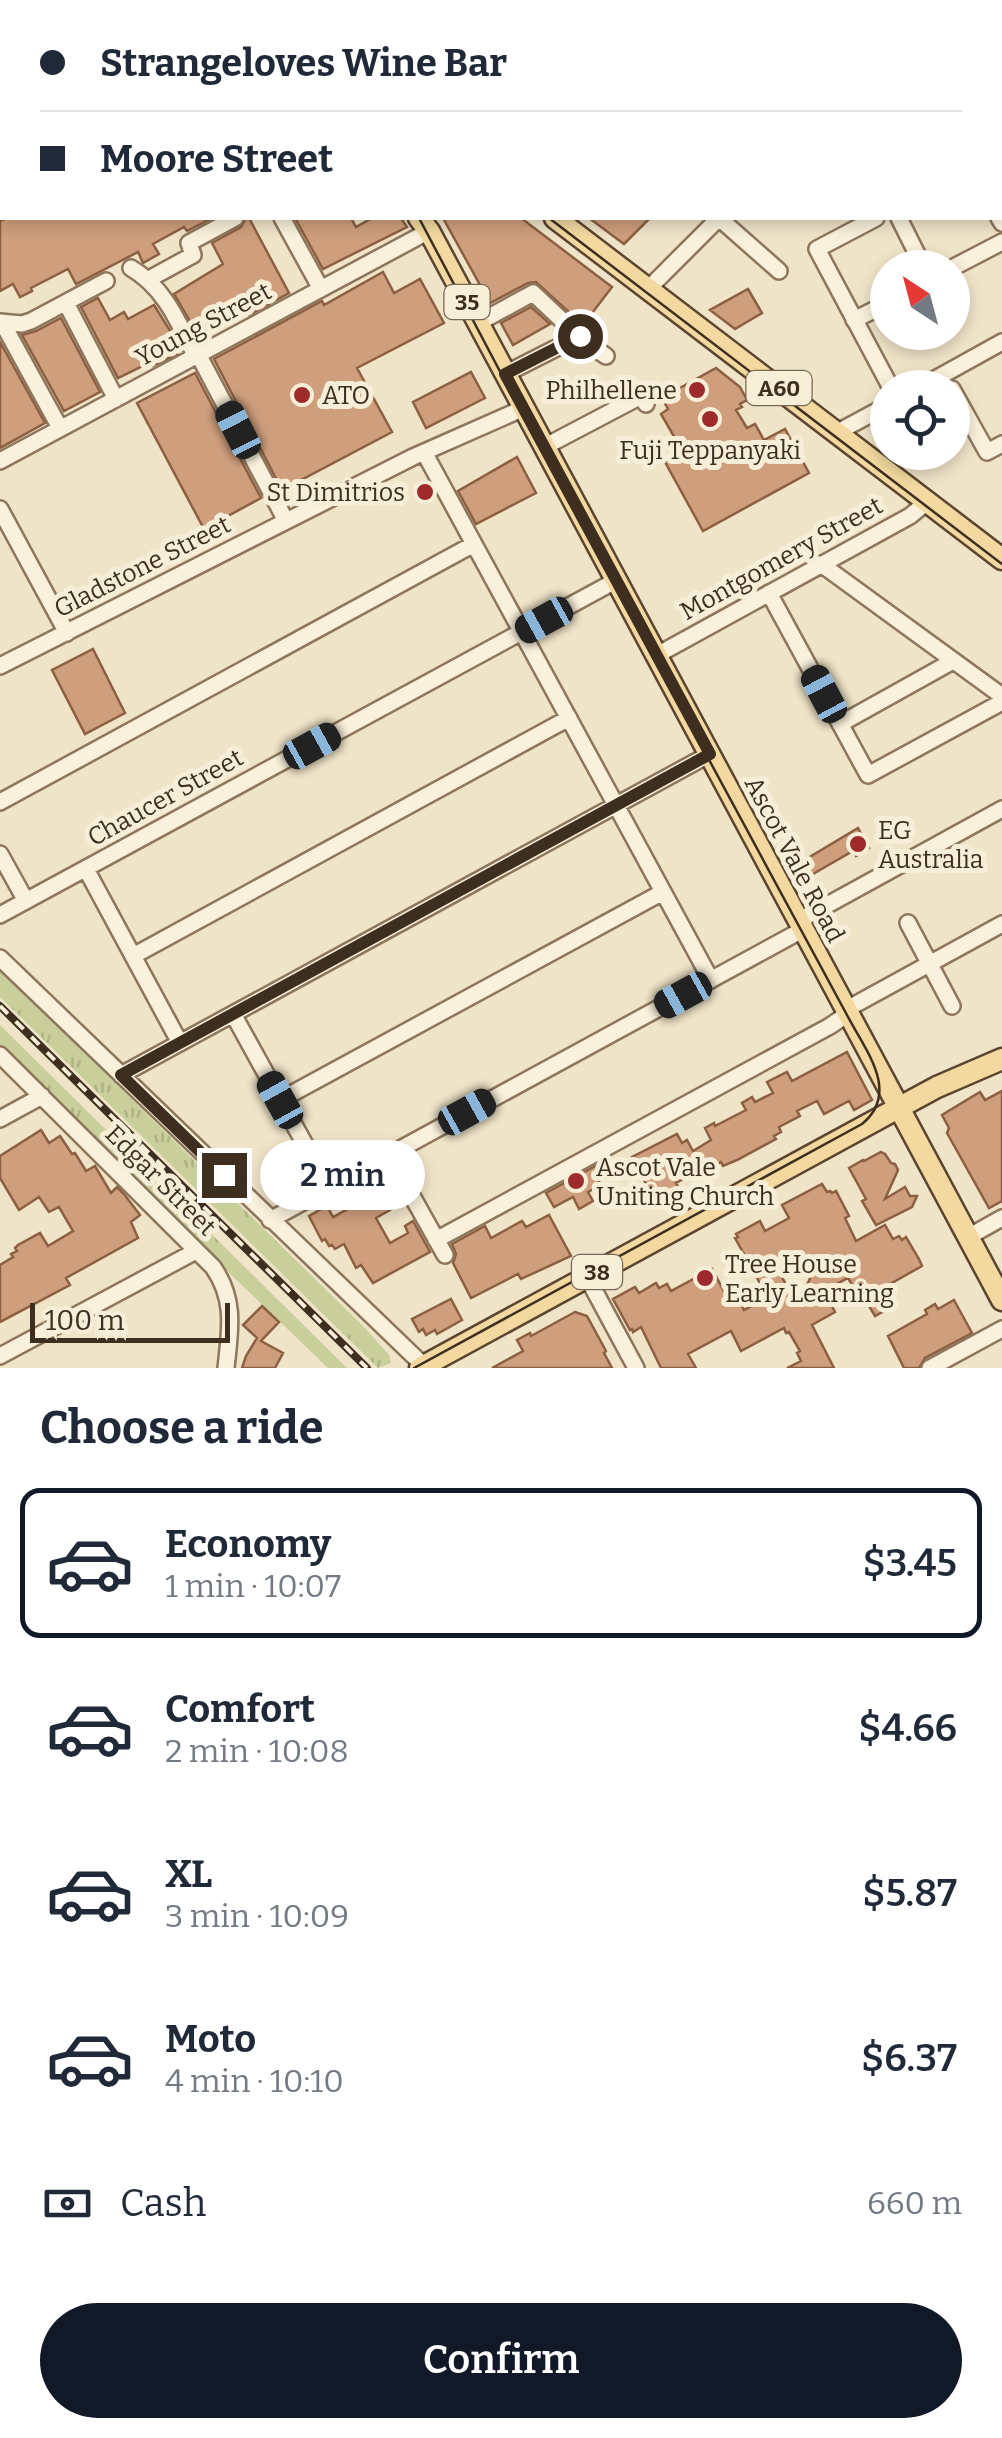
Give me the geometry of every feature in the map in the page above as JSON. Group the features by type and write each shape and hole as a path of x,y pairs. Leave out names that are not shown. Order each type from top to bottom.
{"main road":[{"name":"A60","path":"558,220 1001,557"},
{"name":"Ascot Vale Road","path":"424,222 1002,1300"},
{"name":"38","path":"937,1087 1002,1044"},
{"name":"38","path":"422,1367 937,1087 1002,1059"}],"street":[{"path":"149,279 193,255 188,243 231,220"},
{"path":"283,220 320,289"},
{"path":"648,289 717,220"},
{"path":"721,220 779,271"},
{"path":"872,220 817,250 880,370"},
{"path":"899,220 915,250"},
{"name":"Young Street","path":"0,461 320,289 424,222"},
{"path":"970,259 1002,242"},
{"path":"131,268 149,279 168,302 286,521"},
{"path":"1,322 22,324 106,281"},
{"path":"478,323 533,293 606,356"},
{"path":"66,302 116,399"},
{"path":"854,320 870,312"},
{"path":"1,322 60,428"},
{"path":"505,374 580,336"},
{"path":"967,370 1002,342"},
{"path":"544,448 641,396 646,404"},
{"name":"Gladstone Street","path":"0,666 424,452 524,408"},
{"path":"836,432 870,414"},
{"path":"970,422 987,452 1002,444"},
{"path":"424,452 710,980"},
{"name":"Montgomery Street","path":"657,655 910,516 927,502"},
{"path":"0,510 67,633"},
{"path":"0,802 474,544"},
{"path":"769,593 868,775 1002,699 820,564"},
{"name":"Chaucer Street","path":"0,916 617,580"},
{"path":"840,724 952,661"},
{"path":"133,956 569,718"},
{"path":"121,1075 710,754"},
{"path":"270,1220 710,980 1002,809"},
{"path":"0,854 26,902"},
{"path":"86,868 180,1042"},
{"path":"280,1100 664,892"},
{"path":"908,922 952,1006"},
{"path":"389,1155 440,1248 1002,924"},
{"path":"0,958 422,1367"},
{"path":"234,1014 329,1188"},
{"name":"Edgar Street","path":"0,1055 213,1267 228,1293 226,1368"},
{"path":"0,1120 42,1096"},
{"path":"968,1238 1002,1218"},
{"path":"0,1356 196,1251"},
{"path":"587,1277 636,1368"},
{"path":"930,1368 1002,1329"}],"green space":[{"path":"0,970 365,1328 389,1355 391,1363 378,1368 0,997"},
{"path":"0,1025 347,1368 328,1368 222,1266 0,1046"}],"building":[{"path":"208,220 187,231 184,227 153,244 159,254 143,263 138,252 76,284 68,269 20,297 13,284 0,291 0,221"},
{"path":"245,220 250,220 289,293 249,315 243,305 195,330 174,294 223,264 212,243 241,227"},
{"path":"296,220 352,220 356,227 368,220 402,220 407,227 323,269"},
{"path":"444,220 524,220 612,287 583,325 536,282 490,303"},
{"path":"592,220 648,220 624,244"},
{"name":"ATO","path":"383,272 394,293 420,279 444,323 357,368 392,432 282,490 214,359"},
{"path":"748,289 762,313 735,329 710,310"},
{"path":"98,298 110,320 124,312 128,319 154,305 174,337 169,340 177,354 118,378 81,307"},
{"path":"531,307 550,324 513,345 501,323"},
{"path":"61,318 100,392 64,411 22,335"},
{"path":"0,342 45,423 0,448"},
{"path":"716,368 740,387 747,400 736,410 747,428 755,424 764,440 785,429 809,473 703,531 665,462 683,452 661,414 668,409 662,398"},
{"path":"471,372 485,398 426,428 413,402"},
{"path":"195,373 261,498 204,529 137,403"},
{"path":"517,457 536,493 476,524 458,491"},
{"path":"93,649 125,713 85,734 52,670"},
{"path":"858,828 869,848 856,856 853,851 806,878 798,864"},
{"path":"847,1052 872,1100 854,1110 849,1101 824,1114 817,1101 797,1111 800,1116 779,1127 781,1132 774,1136 776,1139 737,1160 714,1166 709,1158 686,1170 689,1176 676,1183 681,1192 670,1197 667,1190 657,1196 653,1188 649,1190 632,1157 677,1134 682,1143 687,1140 693,1151 711,1140 705,1128 746,1110 742,1103 752,1097 755,1102 773,1093 767,1082 787,1072 792,1081"},
{"path":"1002,1091 1002,1201 989,1208 947,1133 949,1128 942,1115 980,1092 985,1100"},
{"path":"41,1130 49,1143 60,1136 86,1171 95,1166 111,1193 117,1187 124,1194 140,1215 131,1222 138,1238 66,1278 70,1285 0,1322 0,1265 13,1257 18,1245 40,1233 48,1246 73,1231 59,1207 49,1212 39,1197 19,1210 0,1178 0,1156"},
{"path":"881,1152 898,1170 885,1199 905,1187 910,1196 917,1196 912,1207 876,1225 849,1168"},
{"name":"Ascot Vale Uniting Church","path":"601,1163 605,1171 596,1176 601,1185 588,1192 593,1201 579,1209 573,1197 554,1207 546,1193"},
{"path":"822,1184 827,1192 836,1191 856,1241 885,1225 893,1239 906,1237 922,1266 876,1292 886,1310 875,1316 848,1278 824,1291 835,1312 812,1325 834,1368 787,1368 801,1361 797,1353 800,1351 784,1328 741,1351 731,1331 688,1354 696,1368 661,1368 641,1327 630,1330 613,1299 635,1287 639,1293 656,1283 659,1288 667,1284 671,1291 712,1269 725,1293 733,1288 744,1310 767,1297 742,1258 745,1256 736,1234 760,1221 765,1231 789,1218 782,1205","holes":["802,1259 811,1276 799,1303 779,1272"]},
{"path":"378,1188 390,1210 376,1218 390,1243 408,1233 405,1226 413,1221 430,1252 373,1283 361,1265 356,1268 344,1244 335,1249 325,1239 322,1241 309,1216 327,1206 333,1217"},
{"path":"549,1215 571,1256 521,1279 518,1274 471,1298 453,1263 456,1254 452,1244 485,1226 491,1238 522,1221 526,1227"},
{"path":"451,1299 462,1320 437,1334 435,1330 426,1335 423,1329 419,1332 412,1319"},
{"path":"954,1300 972,1333 925,1358 919,1368 904,1368 888,1336 927,1314 925,1310 935,1304 938,1309"},
{"path":"262,1306 279,1322 261,1341 283,1353 275,1368 242,1368 257,1338 243,1325"},
{"path":"575,1312 587,1316 612,1368 492,1368 523,1351 517,1340"}],"tram line":[{"path":"414,1368 862,1124 879,1098 870,1056 420,220"},
{"path":"552,220 1002,564"}],"railway":[{"path":"0,1006 367,1368"}],"place":[{"name":"Philhellene","path":"697,390"},
{"name":"ATO","path":"302,395"},
{"name":"Fuji Teppanyaki","path":"710,419"},
{"name":"St Dimitrios","path":"425,492"},
{"name":"EG Australia","path":"858,844"},
{"name":"Ascot Vale Uniting Church","path":"576,1181"},
{"name":"Tree House Early Learning","path":"705,1278"}],"route":[{"path":"224,1175 121,1075 710,754 505,374 580,336"}]}
